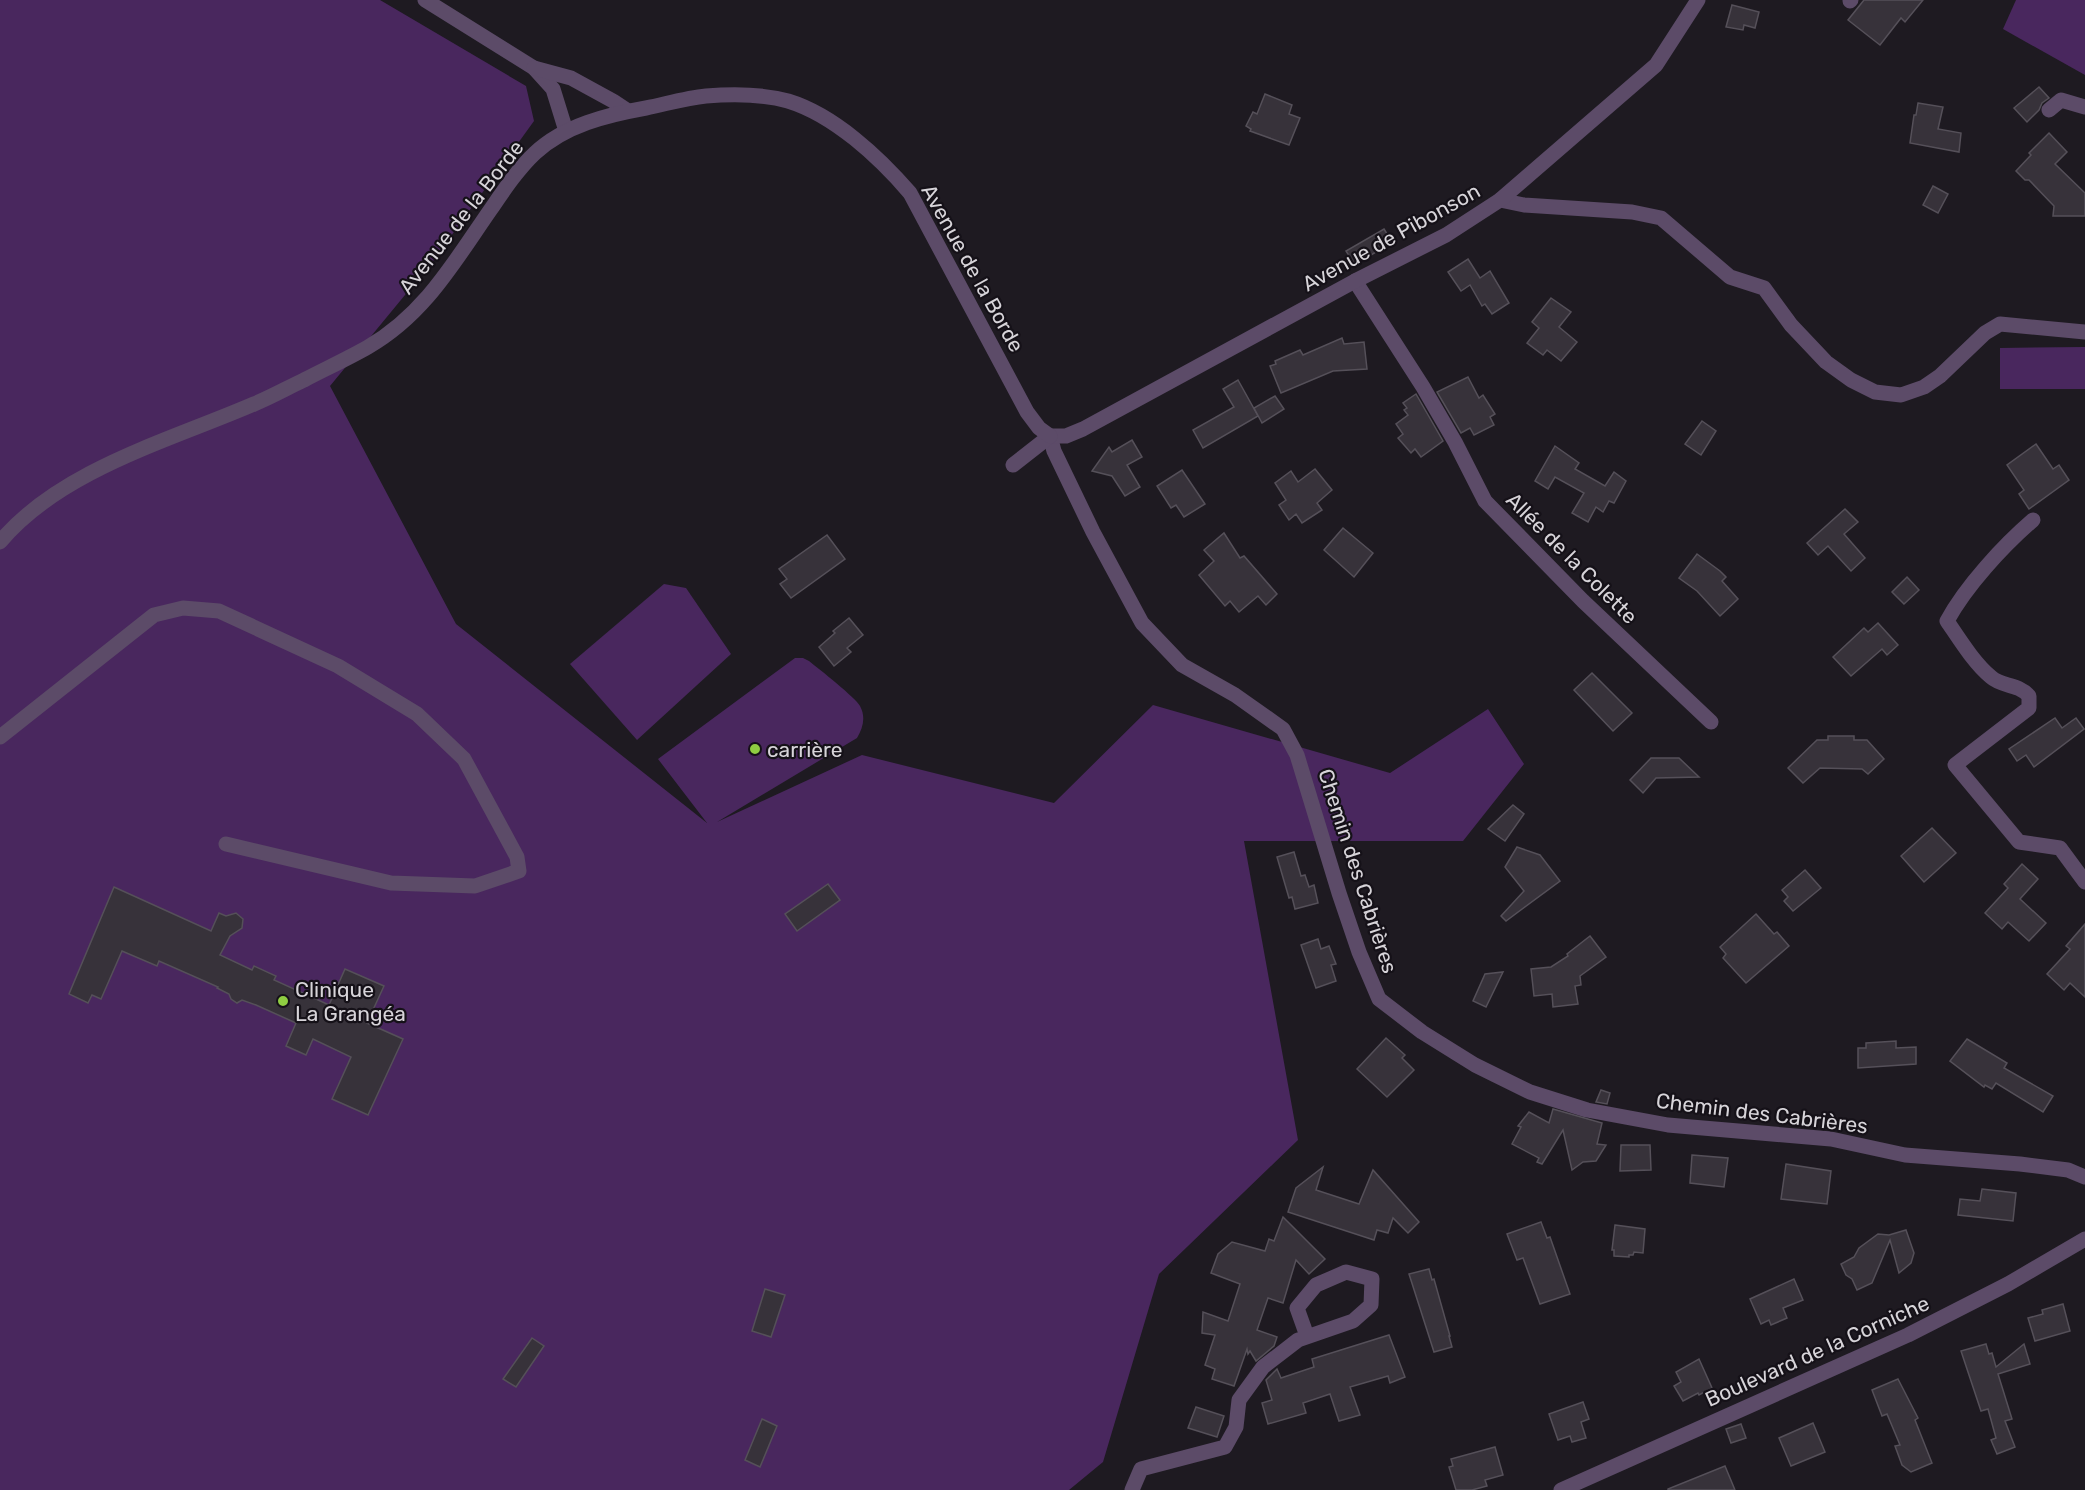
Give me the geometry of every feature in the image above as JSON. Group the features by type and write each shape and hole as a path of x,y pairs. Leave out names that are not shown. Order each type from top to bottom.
{"street":[{"path":"425,0 534,68 554,89 566,131"},
{"name":"Avenue de Pibonson","path":"1050,436 1066,436 1083,429 1355,281 1446,235 1500,200 1656,65 1698,0"},
{"path":"534,68 571,78 628,111"},
{"name":"Avenue de la Borde","path":"0,542 32,509 114,462 175,435 257,404 394,332 427,300 510,182 535,153 566,131 609,115 705,96 757,96 786,100 808,109 851,136 890,170 910,193 1027,412 1039,428 1050,436"},
{"path":"2049,110 2061,100 2085,107"},
{"path":"1500,200 1524,205 1632,212 1661,218 1730,277 1764,288 1791,325 1826,362 1851,380 1875,392 1901,395 1923,387 1940,376 1985,333 2000,324 2085,332"},
{"name":"Allée de la Colette","path":"1355,281 1423,387 1455,442 1485,501 1583,601 1711,722"},
{"path":"1013,465 1050,436"},
{"name":"Chemin des Cabrières","path":"1050,436 1054,451 1088,522 1142,623 1182,665 1234,695 1283,729 1297,755 1339,893 1359,952 1379,999 1422,1032 1475,1065 1530,1092 1587,1110 1668,1125 1832,1139 1905,1155 2058,1169 2085,1177"},
{"path":"2033,520 2011,539 1955,606 1947,621 1963,645 1993,679 2022,688 2029,696 2029,708 1955,765 2019,842 2060,849 2085,882"},
{"path":"0,737 154,615 183,608 219,611 338,666 417,714 464,759 517,857 519,871 475,886 391,883 226,844"},
{"name":"Boulevard de la Corniche","path":"1561,1490 1908,1335 2008,1284 2085,1239"},
{"path":"1132,1490 1141,1468 1225,1447 1236,1427 1239,1400 1263,1367 1298,1340 1353,1321 1371,1305 1372,1279 1346,1272 1316,1285 1297,1308 1307,1336"}],"shaded area":[{"path":"0,0 380,0 526,86 534,121 433,261 330,386 456,624 707,823 658,759 795,658 809,661 857,702 862,710 863,718 859,734 857,738 717,822 862,755 1054,803 1153,705 1390,773 1488,709 1524,764 1463,841 1244,841 1298,1140 1159,1274 1103,1462 1069,1490 0,1490"},
{"path":"2016,0 2085,0 2085,75 2003,29"},
{"path":"2085,347 2085,389 2000,389 2000,348"},
{"path":"664,584 686,588 731,654 637,740 570,664"}],"building":[{"path":"1864,0 1923,0 1905,22 1901,18 1880,45 1848,20"},
{"path":"1732,5 1759,12 1755,28 1744,25 1743,30 1726,27"},
{"path":"2039,87 2049,98 2027,122 2014,108"},
{"path":"1265,94 1292,105 1289,114 1300,118 1289,145 1250,131 1251,129 1246,126 1253,112 1257,114"},
{"path":"1918,103 1943,107 1938,129 1961,133 1959,152 1910,143"},
{"path":"2049,133 2067,152 2055,164 2085,193 2085,216 2053,216 2054,206 2029,180 2025,180 2016,171 2031,155 2029,153"},
{"path":"1933,186 1948,194 1938,213 1923,205"},
{"path":"1384,229 1392,242 1355,265 1346,251"},
{"path":"1468,259 1480,278 1490,271 1509,303 1492,314 1485,304 1482,306 1470,285 1461,291 1448,272"},
{"path":"1551,298 1571,312 1559,327 1577,342 1561,361 1547,350 1543,355 1527,343 1539,328 1532,322"},
{"path":"1342,338 1344,344 1364,342 1367,369 1333,371 1281,393 1270,366 1276,364 1275,361 1300,350 1303,355"},
{"path":"1468,377 1479,398 1483,395 1495,414 1490,417 1494,425 1474,435 1470,428 1461,433 1437,392"},
{"path":"1238,380 1258,416 1203,448 1193,430 1234,407 1223,389"},
{"path":"1416,394 1443,441 1421,457 1415,449 1411,453 1398,438 1403,434 1396,424 1408,415 1403,403"},
{"path":"1275,396 1284,409 1262,423 1254,408"},
{"path":"1702,421 1716,431 1701,455 1685,444"},
{"path":"1132,440 1142,457 1127,465 1140,487 1125,496 1112,476 1092,471 1109,447 1112,452"},
{"path":"2036,444 2053,469 2059,465 2069,480 2029,509 2019,494 2024,490 2007,465"},
{"path":"1555,446 1579,463 1575,469 1605,486 1614,472 1626,481 1614,503 1609,501 1603,512 1596,507 1588,522 1572,513 1584,493 1555,477 1548,489 1535,481"},
{"path":"1315,469 1332,490 1317,503 1322,510 1302,523 1296,514 1289,520 1279,505 1286,500 1275,483 1291,471 1298,482"},
{"path":"1182,470 1205,504 1184,517 1176,505 1171,508 1157,486"},
{"path":"1845,509 1858,522 1844,534 1865,558 1851,571 1828,546 1818,555 1807,543"},
{"path":"1343,528 1373,553 1354,577 1324,550"},
{"path":"1224,533 1240,558 1244,556 1277,594 1266,605 1258,596 1239,612 1230,601 1225,606 1199,575 1214,561 1204,550"},
{"path":"827,535 845,559 791,598 780,584 787,579 779,569"},
{"path":"1697,554 1726,577 1722,581 1738,599 1720,616 1697,591 1679,578"},
{"path":"1907,577 1919,590 1904,604 1892,592"},
{"path":"849,618 863,635 847,648 851,652 834,666 819,647"},
{"path":"1878,623 1898,645 1887,655 1882,649 1851,676 1833,657 1864,628 1868,632"},
{"path":"1592,673 1632,713 1613,731 1574,690"},
{"path":"2055,718 2062,728 2076,718 2084,729 2034,767 2026,755 2017,761 2009,749"},
{"path":"1828,736 1854,736 1854,740 1867,740 1884,759 1868,774 1862,769 1820,768 1803,783 1788,768 1817,740 1828,740"},
{"path":"1651,758 1679,758 1699,777 1656,778 1643,793 1630,780"},
{"path":"1513,805 1524,814 1505,841 1488,829"},
{"path":"1932,828 1956,853 1924,882 1901,856"},
{"path":"1517,847 1540,855 1560,881 1506,921 1501,916 1524,891 1505,867"},
{"path":"1294,852 1301,876 1305,875 1309,887 1314,885 1318,903 1295,909 1292,897 1289,898 1277,857"},
{"path":"2022,864 2038,879 2020,899 2046,923 2029,941 2008,922 2002,929 1985,913 2008,888 2004,884"},
{"path":"1805,870 1821,888 1793,911 1784,901 1788,897 1782,890"},
{"path":"828,884 840,900 797,931 785,914"},
{"name":"Clinique La Grangéa","path":"114,887 211,931 219,913 226,916 236,913 243,919 242,928 230,936 220,955 252,970 254,966 276,976 274,980 329,1005 345,969 384,986 367,1023 403,1039 368,1115 332,1099 351,1057 313,1039 306,1055 286,1046 296,1023 242,1000 237,1003 218,987 159,961 157,966 122,951 101,999 92,995 88,1003 69,994"},
{"path":"1756,914 1774,934 1777,932 1789,946 1746,983 1723,958 1726,954 1720,947"},
{"path":"2085,924 2085,997 2070,983 2064,990 2047,974 2070,949 2066,946"},
{"path":"1590,936 1606,957 1580,976 1581,985 1575,986 1578,1004 1553,1007 1552,994 1534,996 1531,969 1551,967 1568,956 1567,954"},
{"path":"1318,939 1321,949 1329,946 1336,964 1331,965 1336,981 1316,988 1301,945"},
{"path":"1503,972 1486,1007 1473,1001 1485,974"},
{"path":"1386,1038 1405,1055 1402,1058 1414,1070 1387,1097 1357,1069"},
{"path":"1967,1039 2007,1063 2004,1068 2053,1096 2043,1112 1996,1083 1992,1089 1985,1085 1984,1087 1950,1061"},
{"path":"1896,1041 1896,1048 1916,1047 1916,1064 1858,1068 1858,1048 1866,1048 1866,1043"},
{"path":"1601,1090 1610,1093 1607,1104 1596,1102"},
{"path":"1553,1109 1602,1123 1597,1144 1606,1145 1596,1161 1583,1162 1572,1170 1563,1130 1542,1164 1537,1162 1539,1158 1512,1144 1521,1127 1518,1126 1529,1112 1549,1123"},
{"path":"1621,1145 1650,1145 1651,1170 1620,1171"},
{"path":"1692,1155 1728,1158 1724,1187 1690,1183"},
{"path":"1786,1164 1831,1171 1827,1204 1781,1199"},
{"path":"1323,1167 1316,1190 1359,1204 1373,1170 1419,1222 1408,1233 1393,1218 1388,1233 1377,1230 1374,1240 1288,1212 1296,1188"},
{"path":"1982,1189 2016,1193 2013,1221 1958,1215 1960,1199 1980,1201"},
{"path":"1283,1217 1325,1259 1309,1274 1296,1260 1283,1303 1268,1298 1257,1330 1277,1337 1274,1346 1256,1361 1250,1351 1248,1354 1247,1349 1234,1386 1212,1379 1215,1369 1205,1365 1215,1335 1202,1333 1203,1312 1228,1321 1240,1284 1211,1273 1218,1254 1232,1242 1265,1251 1269,1239 1274,1241"},
{"path":"1541,1222 1547,1238 1550,1237 1570,1294 1540,1304 1523,1258 1517,1260 1507,1234"},
{"path":"1615,1225 1645,1229 1643,1253 1634,1252 1629,1257 1614,1256 1614,1250 1612,1250"},
{"path":"1906,1230 1914,1253 1911,1263 1899,1273 1890,1240 1872,1283 1857,1290 1841,1264 1854,1257 1859,1248 1878,1234 1889,1235"},
{"path":"1429,1269 1432,1280 1434,1279 1452,1347 1434,1352 1409,1274"},
{"path":"1794,1279 1803,1300 1783,1308 1787,1318 1771,1325 1769,1320 1761,1324 1750,1299"},
{"path":"765,1289 785,1295 771,1337 752,1331"},
{"path":"2063,1304 2070,1331 2035,1341 2028,1318 2043,1314 2042,1310"},
{"path":"1389,1335 1405,1377 1390,1383 1388,1376 1350,1387 1360,1415 1339,1421 1330,1394 1303,1403 1306,1413 1268,1424 1262,1403 1272,1400 1266,1380 1277,1369 1281,1378 1314,1367 1312,1359"},
{"path":"532,1338 544,1346 516,1387 503,1379"},
{"path":"1986,1344 1989,1354 1992,1353 1996,1367 2024,1344 2030,1364 1998,1374 2012,1419 2005,1421 2015,1447 1997,1454 1991,1440 1996,1438 1988,1409 1981,1411 1961,1351"},
{"path":"1699,1359 1712,1388 1683,1401 1674,1386 1681,1382 1676,1372"},
{"path":"1898,1379 1918,1418 1915,1420 1932,1463 1911,1472 1902,1465 1895,1446 1900,1445 1887,1414 1882,1416 1872,1390"},
{"path":"1583,1402 1589,1419 1581,1422 1586,1438 1572,1442 1570,1436 1558,1440 1549,1414"},
{"path":"1196,1407 1224,1416 1217,1437 1188,1428"},
{"path":"762,1419 777,1426 760,1467 745,1460"},
{"path":"1813,1423 1825,1452 1791,1466 1779,1438"},
{"path":"1741,1424 1746,1438 1731,1443 1726,1429"},
{"path":"1495,1447 1503,1475 1485,1480 1487,1486 1472,1490 1456,1490 1449,1467 1453,1466 1451,1459"},
{"path":"1725,1466 1735,1490 1668,1490 1668,1489"}],"place":[{"name":"carrière","path":"755,749"},
{"name":"Clinique La Grangéa","path":"283,1001"}]}
